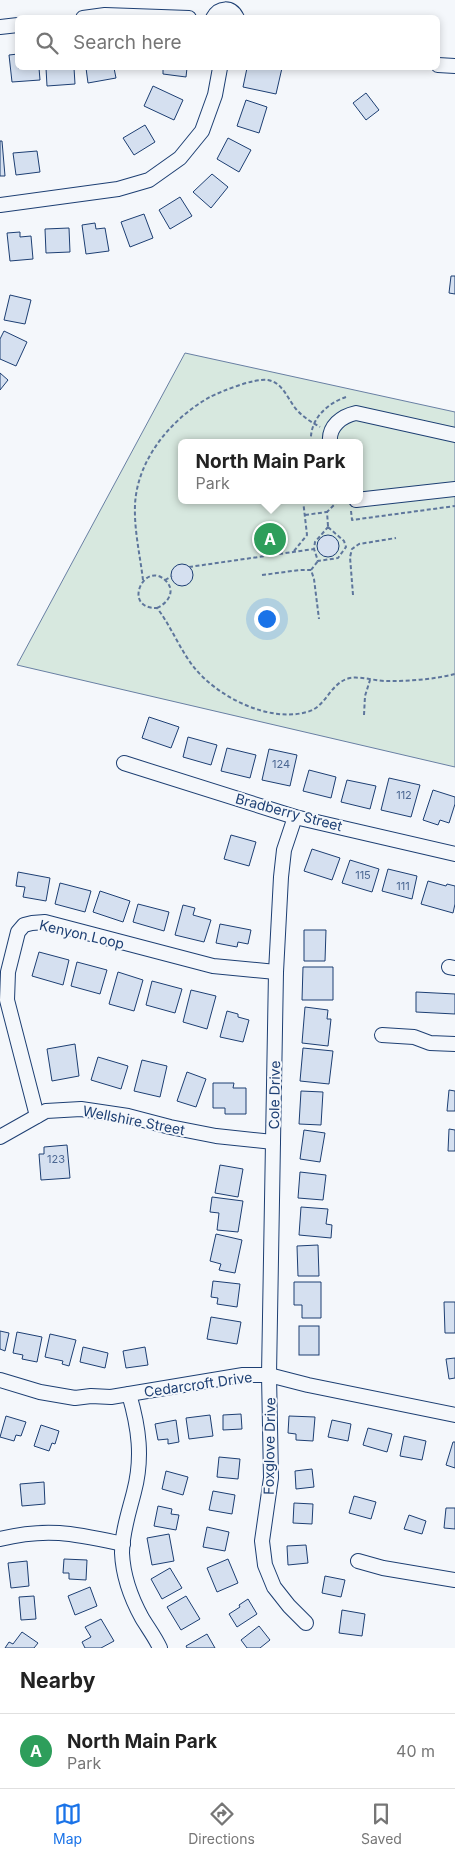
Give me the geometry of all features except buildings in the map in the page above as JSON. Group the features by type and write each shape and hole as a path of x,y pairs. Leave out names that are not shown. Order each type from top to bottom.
{"street":[{"path":"214,15 225,4 235,15"},
{"path":"0,27 15,25"},
{"path":"440,65 455,66"},
{"path":"0,204 118,189 149,180 180,158 202,131 215,95 220,70"},
{"path":"331,437 339,420 346,415 356,413 455,436"},
{"path":"363,502 455,489"},
{"name":"Bradberry Street","path":"124,763 296,817 455,854"},
{"name":"Cole Drive","path":"270,1375 276,972 284,850 296,817"},
{"name":"Kenyon Loop","path":"37,1116 7,1000 10,960 18,932 24,925 45,922 213,966 276,972"},
{"path":"382,1035 414,1037 430,1043 455,1044"},
{"name":"Wellshire Street","path":"0,1137 46,1111 81,1109 128,1116 216,1136 273,1142"},
{"name":"Cedarcroft Drive","path":"0,1380 40,1392 75,1398 91,1396 112,1397 243,1375 270,1375 308,1385 455,1415"},
{"name":"Foxglove Drive","path":"270,1375 271,1478 270,1496 262,1527 265,1565 274,1587 306,1623"},
{"path":"129,1394 137,1422 140,1460 122,1554 128,1588 142,1619 160,1648"},
{"path":"0,1540 22,1534 51,1532 80,1535 123,1544"},
{"path":"358,1561 383,1568 455,1580"}],"path":[{"path":"143,580 136,536 135,503 140,477 159,442 173,424 196,405 220,392 266,380 281,387 295,408 305,418 331,437"},
{"path":"311,439 314,424 322,412 334,401 346,396"},
{"path":"294,552 307,535 303,504"},
{"path":"304,515 327,512 335,504"},
{"path":"351,504 352,520 455,506"},
{"path":"318,561 314,549 315,542 328,527 327,512"},
{"path":"328,527 344,541 346,547"},
{"path":"353,595 350,557 352,549 359,544 396,538"},
{"path":"346,547 352,549"},
{"path":"311,570 318,561 338,558 346,547"},
{"path":"189,567 314,549"},
{"path":"262,575 311,570"},
{"path":"311,570 314,579 319,619"},
{"path":"149,576 165,580 170,587 168,600 157,608 147,606 140,599 138,592 143,580 149,576"},
{"path":"165,580 172,576"},
{"path":"157,608 192,665 205,679 220,692 266,712 294,714 318,708 337,683 351,678 391,682 444,677 455,674"},
{"path":"364,715 365,696 370,680"}],"shaded area":[{"path":"185,353 455,412 455,767 17,665"}],"place":[{"name":"North Main Park","path":"270,539"}]}
